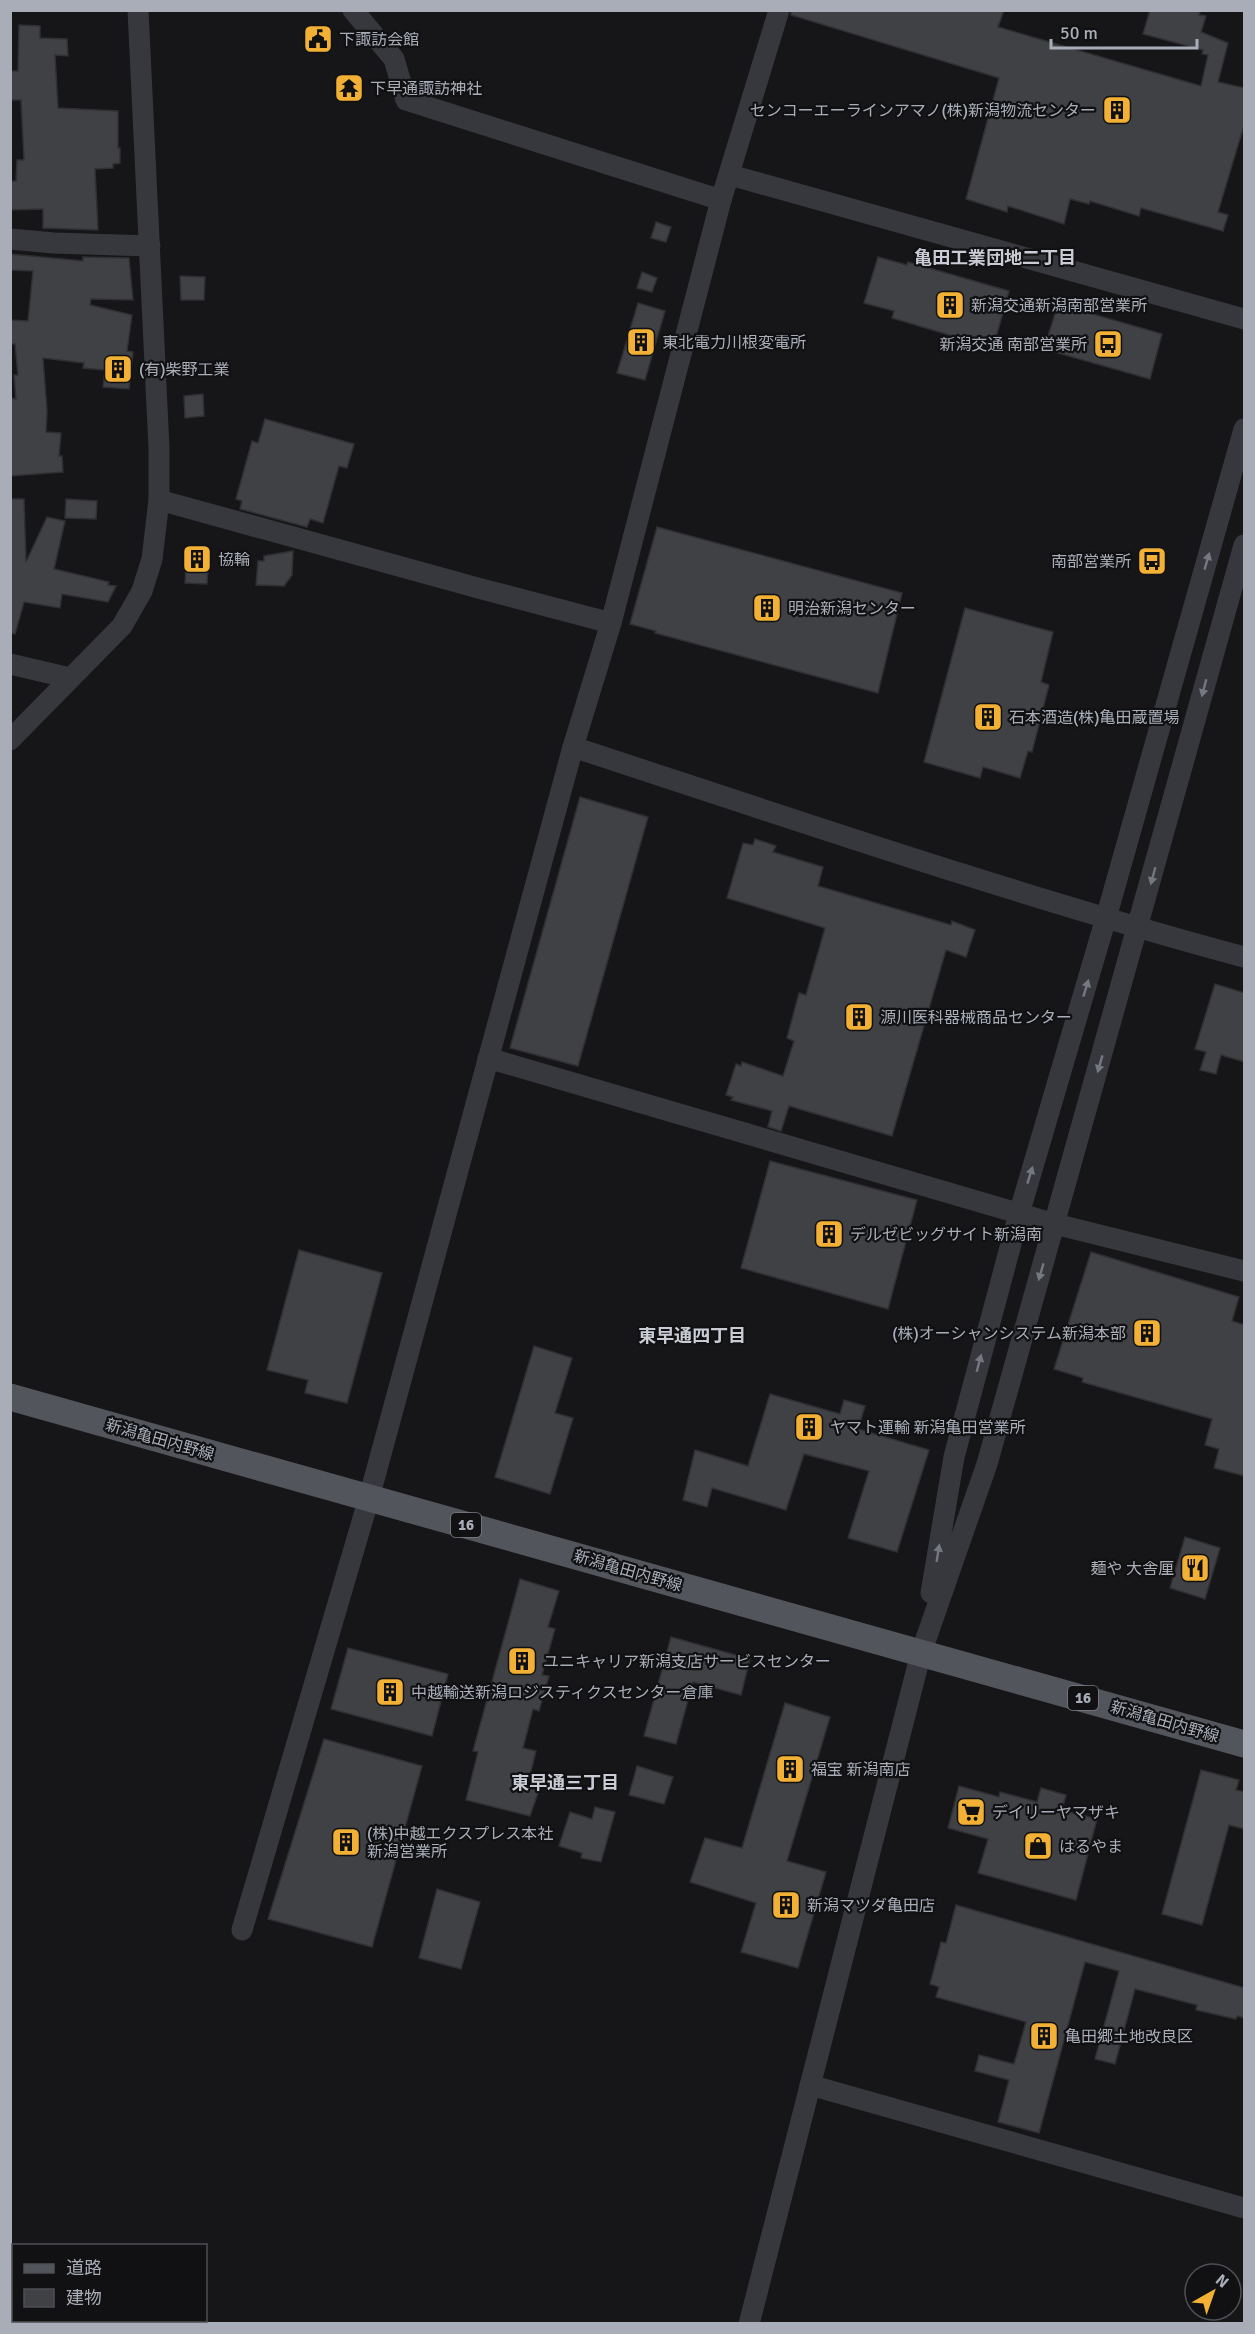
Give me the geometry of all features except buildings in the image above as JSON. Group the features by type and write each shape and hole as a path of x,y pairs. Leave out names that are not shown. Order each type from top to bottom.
{"main road":[{"name":"新潟亀田内野線","path":"10,1397 1245,1744"}],"street":[{"path":"10,740 122,626 142,591 152,559 159,500 159,448 138,10"},
{"path":"353,10 394,59 406,100 721,200"},
{"path":"242,1930 369,1498 573,747 611,622 721,200 779,10"},
{"path":"730,175 1245,319"},
{"path":"10,239 150,246"},
{"path":"921,1653 954,1457 1019,1214 1245,429"},
{"path":"159,500 478,588 611,622"},
{"path":"749,2324 921,1653 987,1464 1245,545"},
{"path":"10,664 70,678"},
{"path":"573,747 984,882 1138,929 1245,957"},
{"path":"488,1058 1019,1214 1245,1271"},
{"path":"810,2085 1245,2208"}],"place":[{"name":"下諏訪会館","path":"318,39"},
{"name":"下早通諏訪神社","path":"349,88"},
{"name":"センコーエーラインアマノ(株)新潟物流センター","path":"1117,110"},
{"name":"新潟交通新潟南部営業所","path":"950,305"},
{"name":"東北電力川根変電所","path":"641,342"},
{"name":"新潟交通 南部営業所","path":"1108,344"},
{"name":"(有)柴野工業","path":"118,369"},
{"name":"協輪","path":"197,559"},
{"name":"南部営業所","path":"1152,561"},
{"name":"明治新潟センター","path":"767,608"},
{"name":"石本酒造(株)亀田蔵置場","path":"988,717"},
{"name":"源川医科器械商品センター","path":"859,1017"},
{"name":"デルゼビッグサイト新潟南","path":"829,1234"},
{"name":"(株)オーシャンシステム新潟本部","path":"1147,1333"},
{"name":"ヤマト運輸 新潟亀田営業所","path":"809,1427"},
{"name":"麺や 大舎厘","path":"1195,1568"},
{"name":"ユニキャリア新潟支店サービスセンター","path":"522,1661"},
{"name":"中越輸送新潟ロジスティクスセンター倉庫","path":"390,1692"},
{"name":"福宝 新潟南店","path":"790,1769"},
{"name":"デイリーヤマザキ","path":"971,1812"},
{"name":"(株)中越エクスプレス本社 新潟営業所","path":"346,1842"},
{"name":"はるやま","path":"1038,1846"},
{"name":"新潟マツダ亀田店","path":"786,1905"},
{"name":"亀田郷土地改良区","path":"1044,2036"}],"district":[{"name":"亀田工業団地二丁目","path":"995,258"},
{"name":"東早通四丁目","path":"692,1336"},
{"name":"東早通三丁目","path":"565,1783"}]}
